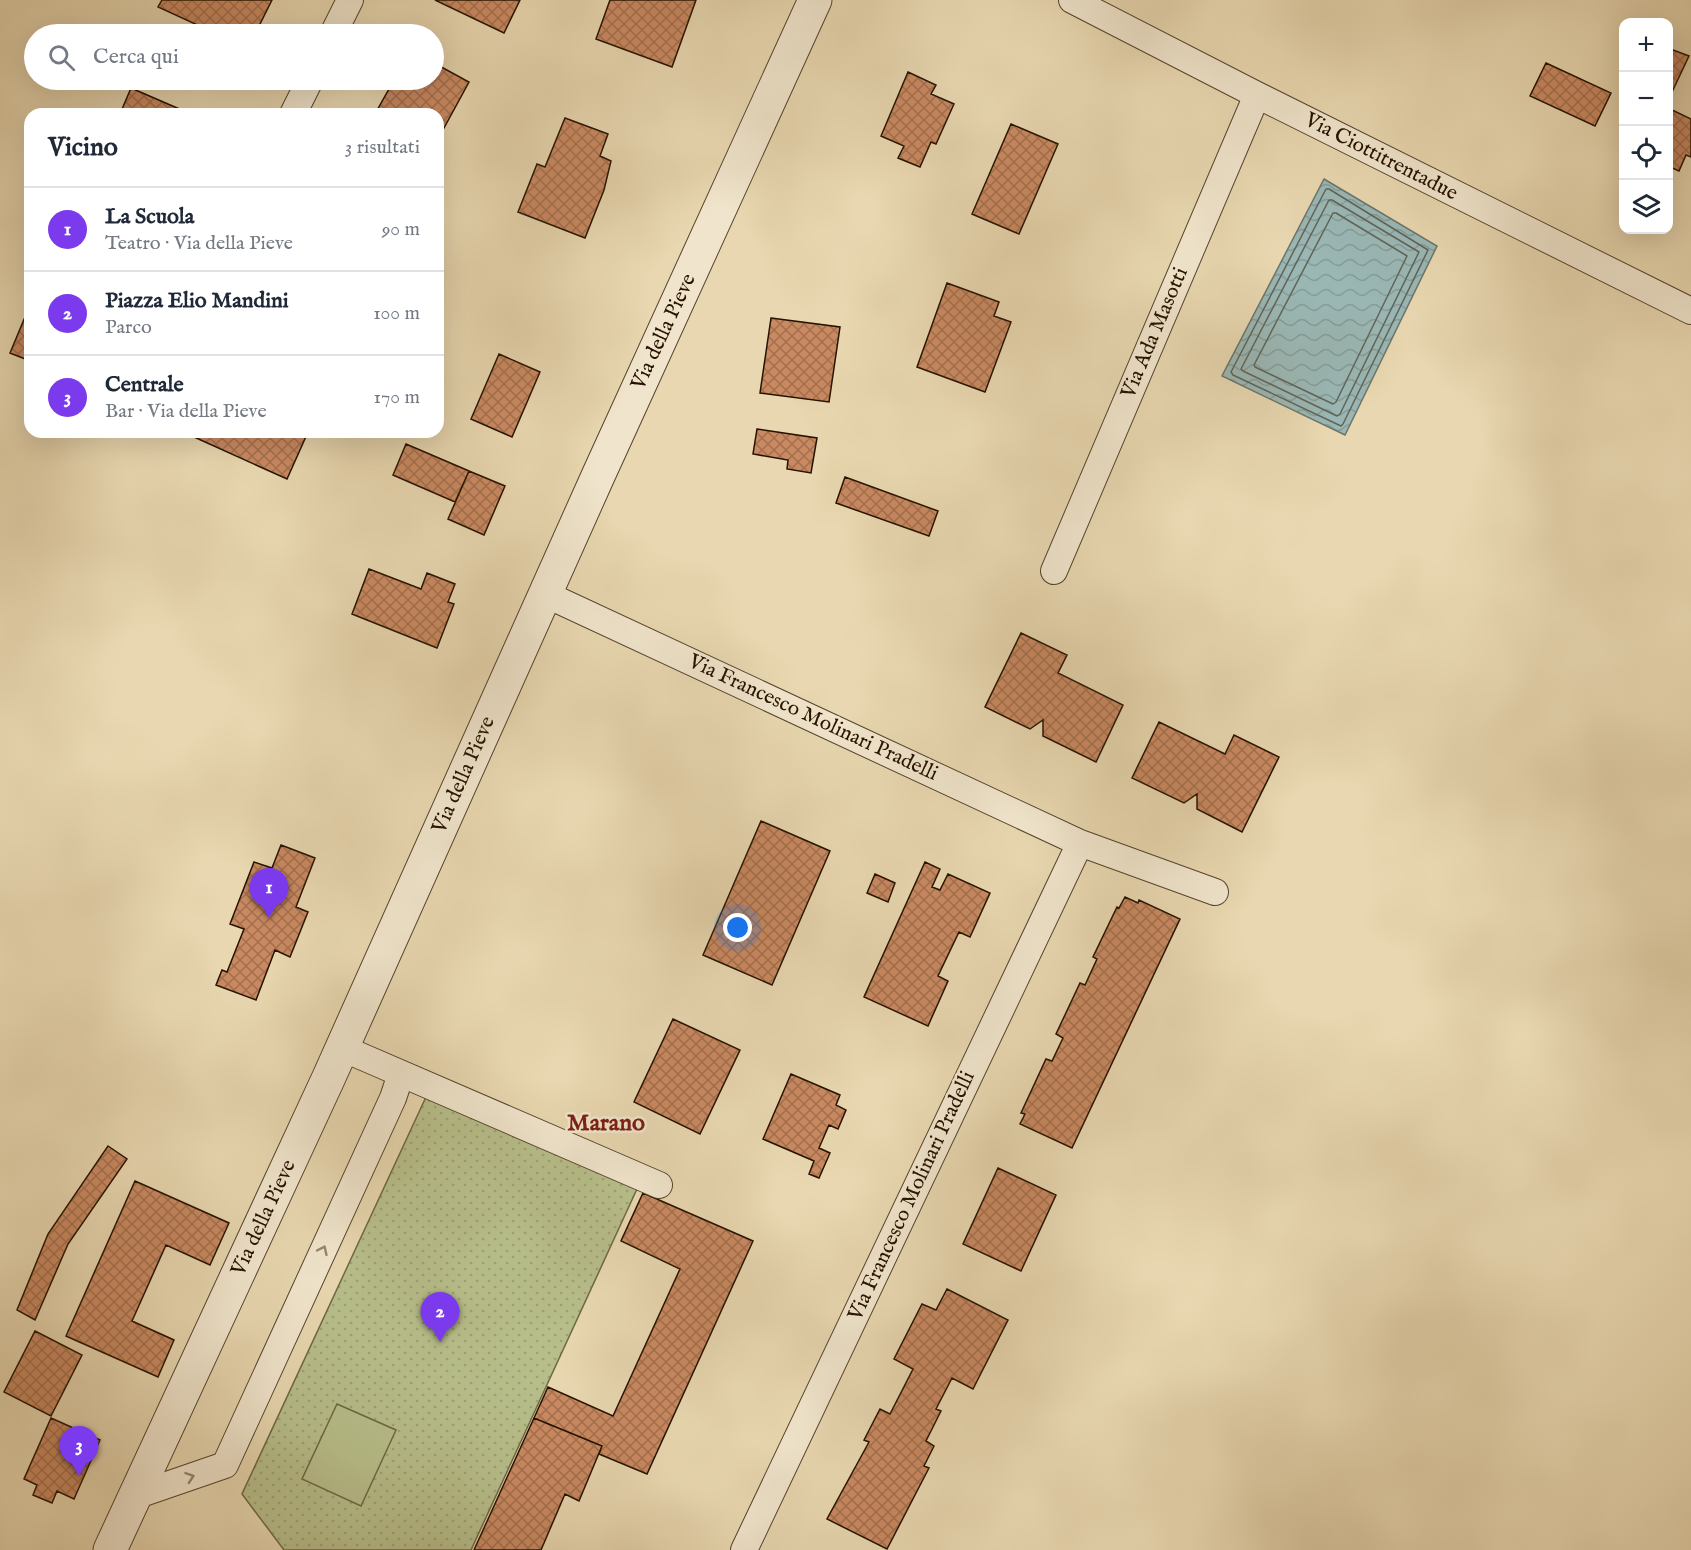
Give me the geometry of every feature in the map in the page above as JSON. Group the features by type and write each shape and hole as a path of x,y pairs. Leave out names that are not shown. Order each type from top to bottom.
{"street":[{"path":"338,24 350,0"},
{"name":"Via della Pieve","path":"110,1550 342,1048 815,0"},
{"name":"Via Ciottitrentadue","path":"1072,0 1257,95 1691,311"},
{"path":"296,108 305,90"},
{"name":"Via Ada Masotti","path":"1054,571 1257,95"},
{"name":"Via Francesco Molinari Pradelli","path":"545,594 1080,843 1215,892"},
{"name":"Via Francesco Molinari Pradelli","path":"744,1550 1080,843"},
{"path":"342,1048 659,1185"},
{"path":"135,1496 225,1465 393,1098 401,1074"}],"green space":[{"path":"426,1097 637,1189 471,1550 284,1550 242,1494"},
{"path":"337,1404 396,1430 361,1506 302,1479"}],"water":[{"path":"1324,179 1437,246 1345,435 1222,376"}],"building":[{"path":"162,0 272,0 260,24 195,24 158,7"},
{"path":"435,0 520,0 504,33"},
{"path":"610,0 696,0 672,67 596,39"},
{"path":"1673,50 1689,56 1673,90"},
{"path":"1546,63 1611,93 1595,126 1530,96"},
{"path":"444,68 469,82 444,128 444,108 378,108 388,90 444,90"},
{"path":"908,72 936,85 931,94 954,104 936,144 931,142 920,167 898,158 904,146 881,136"},
{"path":"130,90 136,90 177,108 123,108"},
{"path":"1673,110 1691,119 1691,157 1686,155 1679,171 1673,168"},
{"path":"565,118 608,134 600,156 611,161 604,190 585,238 518,212 537,164 545,167"},
{"path":"1011,124 1058,144 1019,234 972,214"},
{"path":"947,283 999,302 994,316 1011,322 985,392 917,367"},
{"path":"771,318 840,327 829,402 760,393"},
{"path":"24,319 24,359 10,353"},
{"path":"499,354 540,372 512,437 471,419"},
{"path":"757,429 817,438 811,473 787,469 788,460 753,454"},
{"path":"196,438 305,438 287,479"},
{"path":"406,444 469,471 455,502 393,475"},
{"path":"469,471 505,486 484,535 448,519"},
{"path":"845,477 938,511 929,536 836,503"},
{"path":"369,569 421,589 427,573 455,584 448,602 454,604 437,648 352,614"},
{"path":"1021,633 1067,655 1058,673 1123,705 1096,762 1043,736 1043,720 1030,729 985,707"},
{"path":"1159,722 1225,754 1234,735 1279,757 1242,832 1197,809 1197,794 1184,803 1132,778"},
{"path":"761,821 830,851 772,985 703,955"},
{"path":"281,845 315,858 296,907 308,912 290,957 275,950 256,1000 216,985 222,970 227,972 244,929 230,924 254,862 272,868"},
{"path":"925,862 940,869 932,887 940,890 948,874 990,893 970,937 959,932 938,976 948,981 928,1026 864,997"},
{"path":"875,874 895,883 888,902 867,893"},
{"path":"1125,897 1138,903 1139,900 1180,919 1072,1148 1020,1124 1025,1114 1021,1113 1046,1059 1052,1061 1063,1038 1056,1034 1080,983 1085,985 1097,959 1093,957 1117,907 1119,908"},
{"path":"673,1019 740,1050 700,1134 634,1102"},
{"path":"791,1074 840,1095 836,1105 846,1110 838,1129 829,1125 819,1148 830,1153 819,1178 809,1174 814,1161 763,1139"},
{"path":"108,1146 127,1159 68,1244 35,1320 17,1310 48,1234"},
{"path":"998,1168 1056,1195 1021,1271 963,1244"},
{"path":"135,1181 229,1223 210,1265 166,1245 132,1321 174,1340 158,1377 66,1336"},
{"path":"643,1193 753,1241 647,1474 599,1454 602,1446 534,1418 548,1387 613,1416 680,1269 621,1241"},
{"path":"947,1289 1008,1320 973,1389 952,1378 936,1409 941,1411 926,1441 934,1446 924,1466 929,1468 887,1549 827,1519 869,1442 864,1440 880,1409 890,1414 913,1369 894,1359 922,1304 936,1310"},
{"path":"35,1331 82,1355 51,1416 4,1392"},
{"path":"51,1418 100,1440 74,1499 57,1491 52,1503 33,1495 37,1485 24,1479"},
{"path":"534,1418 602,1446 579,1501 565,1494 541,1550 474,1550"}],"place":[{"name":"La Scuola","path":"269,918"},
{"name":"Piazza Elio Mandini","path":"440,1342"},
{"name":"Centrale","path":"79,1476"}],"district":[{"name":"Marano","path":"606,1123"}]}
